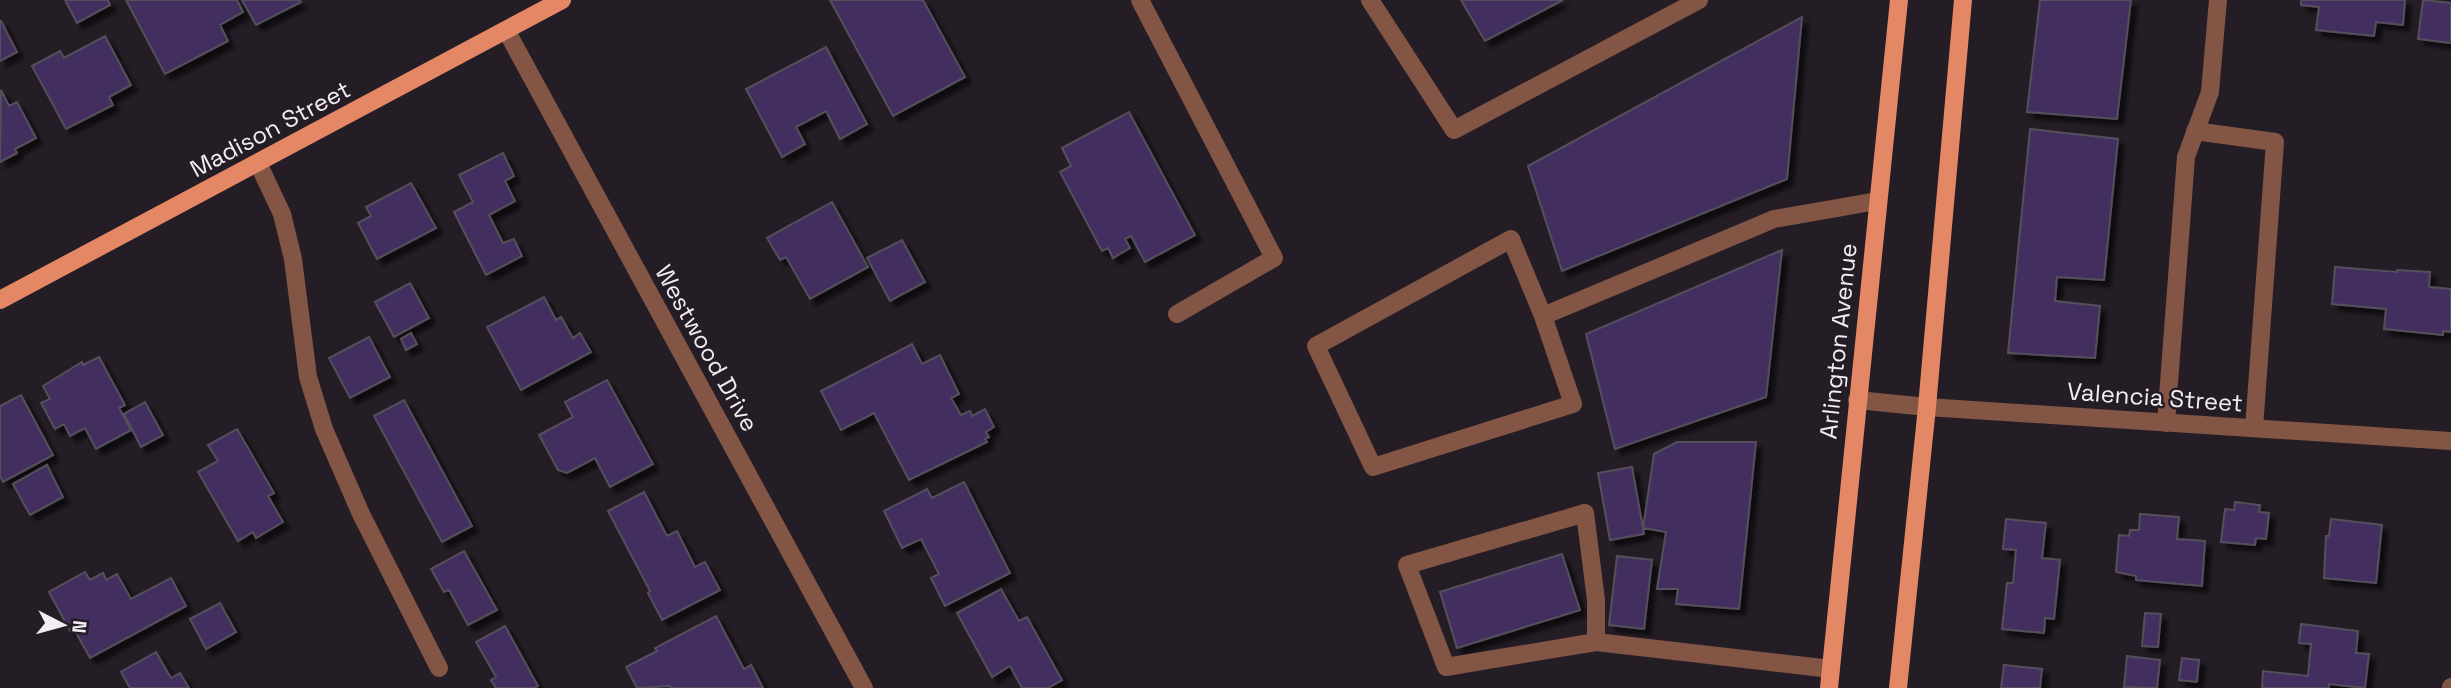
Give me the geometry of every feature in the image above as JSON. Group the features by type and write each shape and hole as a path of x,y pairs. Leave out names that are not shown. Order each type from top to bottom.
{"main road":[{"name":"Madison Street","path":"0,300 562,0"},
{"name":"Arlington Avenue","path":"1829,688 1899,0"},
{"path":"1898,688 1927,407 1963,0"}],"street":[{"path":"1140,0 1274,258 1177,314"},
{"path":"1370,0 1454,130 1699,0"},
{"path":"2166,423 2186,158 2210,92 2218,0"},
{"name":"Westwood Drive","path":"506,30 864,688"},
{"path":"2195,131 2275,142 2254,428"},
{"path":"258,163 282,214 293,259 308,377 324,429 361,514 439,668"},
{"path":"1543,316 1774,219 1877,201"},
{"path":"1511,239 1543,316 1573,404 1373,467 1315,345 1511,239"},
{"name":"Valencia Street","path":"1857,400 1927,407 2451,441"},
{"path":"1596,642 1596,600 1585,513 1407,565 1446,667 1596,642 1831,669"}],"building":[{"path":"65,0 108,0 110,5 77,23"},
{"path":"126,0 237,0 243,12 220,25 228,41 165,74"},
{"path":"242,0 300,0 301,2 256,25"},
{"path":"830,0 923,0 965,77 893,116"},
{"path":"1461,0 1563,0 1485,41"},
{"path":"2040,0 2131,0 2117,119 2027,112"},
{"path":"2301,0 2405,0 2403,25 2376,22 2374,36 2316,30 2319,7 2301,5"},
{"path":"2423,0 2451,3 2451,43 2418,39"},
{"path":"1802,17 1787,179 1562,271 1528,166"},
{"path":"0,22 17,52 0,61"},
{"path":"105,36 131,85 109,97 113,105 66,129 32,66 60,51 64,58"},
{"path":"826,47 867,124 840,139 826,111 796,127 805,144 782,157 746,89"},
{"path":"1,90 9,106 17,102 36,138 15,149 17,153 0,162"},
{"path":"1129,112 1195,235 1145,262 1131,236 1125,239 1130,248 1113,258 1108,248 1102,251 1060,172 1071,166 1062,148"},
{"path":"2030,129 2118,139 2104,280 2057,277 2055,301 2100,306 2095,358 2008,353"},
{"path":"503,153 514,176 505,181 515,201 489,215 503,243 514,239 522,256 486,275 454,212 473,202 459,175"},
{"path":"411,183 436,228 377,259 358,223 371,216 366,207"},
{"path":"832,202 868,267 810,299 786,257 780,260 767,238"},
{"path":"902,240 925,282 890,301 867,258"},
{"path":"1782,250 1766,397 1615,449 1586,334"},
{"path":"2335,267 2430,272 2429,287 2451,289 2451,332 2443,331 2443,335 2384,329 2386,309 2332,304"},
{"path":"410,283 429,318 394,337 375,302"},
{"path":"544,297 556,320 561,317 573,338 580,333 591,352 521,390 487,327"},
{"path":"411,333 417,344 406,350 401,339"},
{"path":"369,337 390,377 350,398 329,358"},
{"path":"912,344 922,364 940,355 959,394 951,398 961,415 970,411 972,416 985,409 994,427 986,432 989,437 985,439 987,442 909,480 874,413 841,430 821,391"},
{"path":"99,357 125,405 119,408 131,430 96,449 85,428 70,436 64,424 55,429 41,403 50,399 43,386 82,362 83,365"},
{"path":"607,380 653,464 610,487 595,458 567,473 558,470 539,435 573,417 565,402"},
{"path":"21,395 53,455 3,482 0,476 0,406"},
{"path":"404,400 472,526 442,542 374,416"},
{"path":"145,402 163,435 141,447 124,414"},
{"path":"237,429 274,493 268,496 283,522 256,538 253,532 238,541 198,472 218,461 208,445"},
{"path":"1677,442 1756,442 1739,609 1676,604 1678,589 1657,589 1666,532 1643,528 1654,454"},
{"path":"47,465 63,497 30,515 13,484"},
{"path":"1632,467 1644,534 1610,540 1598,473"},
{"path":"964,482 1010,573 945,606 931,578 939,574 921,539 902,548 884,511 927,489 932,498"},
{"path":"644,492 667,536 677,531 695,567 705,562 720,590 662,620 648,593 650,591 608,511"},
{"path":"2235,502 2260,505 2259,512 2269,513 2266,539 2256,538 2255,545 2221,542 2225,509 2234,510"},
{"path":"2140,514 2179,517 2177,539 2205,541 2202,586 2136,580 2136,576 2116,572 2119,535 2129,536 2130,530 2139,530"},
{"path":"2006,519 2046,523 2042,558 2060,560 2054,619 2045,618 2044,633 2002,629 2007,583 2013,583 2016,550 2003,549"},
{"path":"2331,519 2382,525 2376,583 2324,578 2326,536 2329,536"},
{"path":"464,551 497,610 468,625 449,590 444,592 431,569"},
{"path":"1562,554 1580,610 1457,648 1440,592"},
{"path":"1617,556 1652,560 1644,629 1609,625"},
{"path":"85,572 90,580 103,573 106,580 117,574 131,599 171,578 186,606 90,658 74,629 70,631 49,592"},
{"path":"1001,589 1019,621 1027,617 1062,680 1048,688 1022,688 1010,666 992,677 957,613"},
{"path":"220,603 236,632 206,649 190,619"},
{"path":"2145,613 2161,614 2158,647 2142,646"},
{"path":"716,616 744,669 751,665 763,688 637,688 626,667 657,651 655,648"},
{"path":"2301,624 2358,631 2356,653 2369,654 2365,688 2329,684 2329,688 2262,688 2263,671 2308,676 2311,644 2299,643"},
{"path":"505,626 538,686 496,688 491,680 496,677 476,642"},
{"path":"156,652 171,678 180,673 189,688 130,688 121,672"},
{"path":"2127,656 2160,660 2157,688 2124,687"},
{"path":"2182,658 2199,660 2197,682 2179,680"},
{"path":"2004,665 2042,669 2040,688 2001,688"}]}
